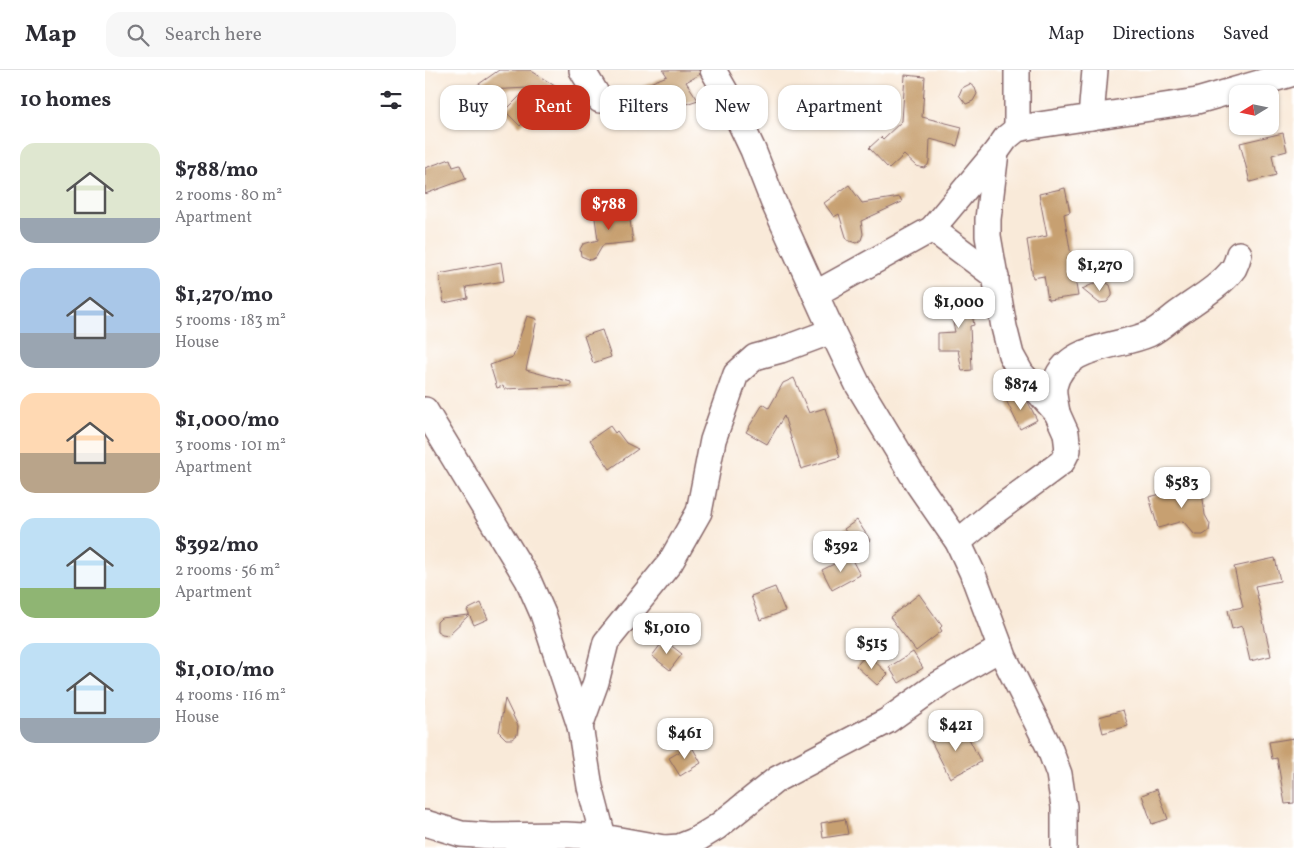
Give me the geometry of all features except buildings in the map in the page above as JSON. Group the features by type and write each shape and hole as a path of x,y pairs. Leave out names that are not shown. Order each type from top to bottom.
{"street":[{"path":"581,70 600,100"},
{"path":"713,70 753,150 773,201 858,385 918,484 958,542 972,572 1001,648 1049,747 1059,774 1064,807 1064,848"},
{"path":"1017,70 1017,129"},
{"path":"1091,117 1095,70"},
{"path":"815,294 933,229 1006,138 1017,129 1197,101 1294,73"},
{"path":"996,152 988,219 989,236 1004,327 1011,355 1021,373 1057,413"},
{"path":"933,229 996,277"},
{"path":"958,542 993,513 1062,462 1068,450 1066,433 1057,413 1054,388 1058,376 1066,365 1081,354 1134,340 1151,333 1223,280 1235,267 1239,254"},
{"path":"580,726 596,682 606,642 670,563 699,512 713,440 737,374 755,357 781,350 832,331"},
{"path":"425,410 431,434 528,580 543,614 580,726 590,787 605,843"},
{"path":"425,823 461,834 492,836 567,835 605,843 664,848 679,847 717,827 777,779 878,726 939,684 1001,648"}]}
